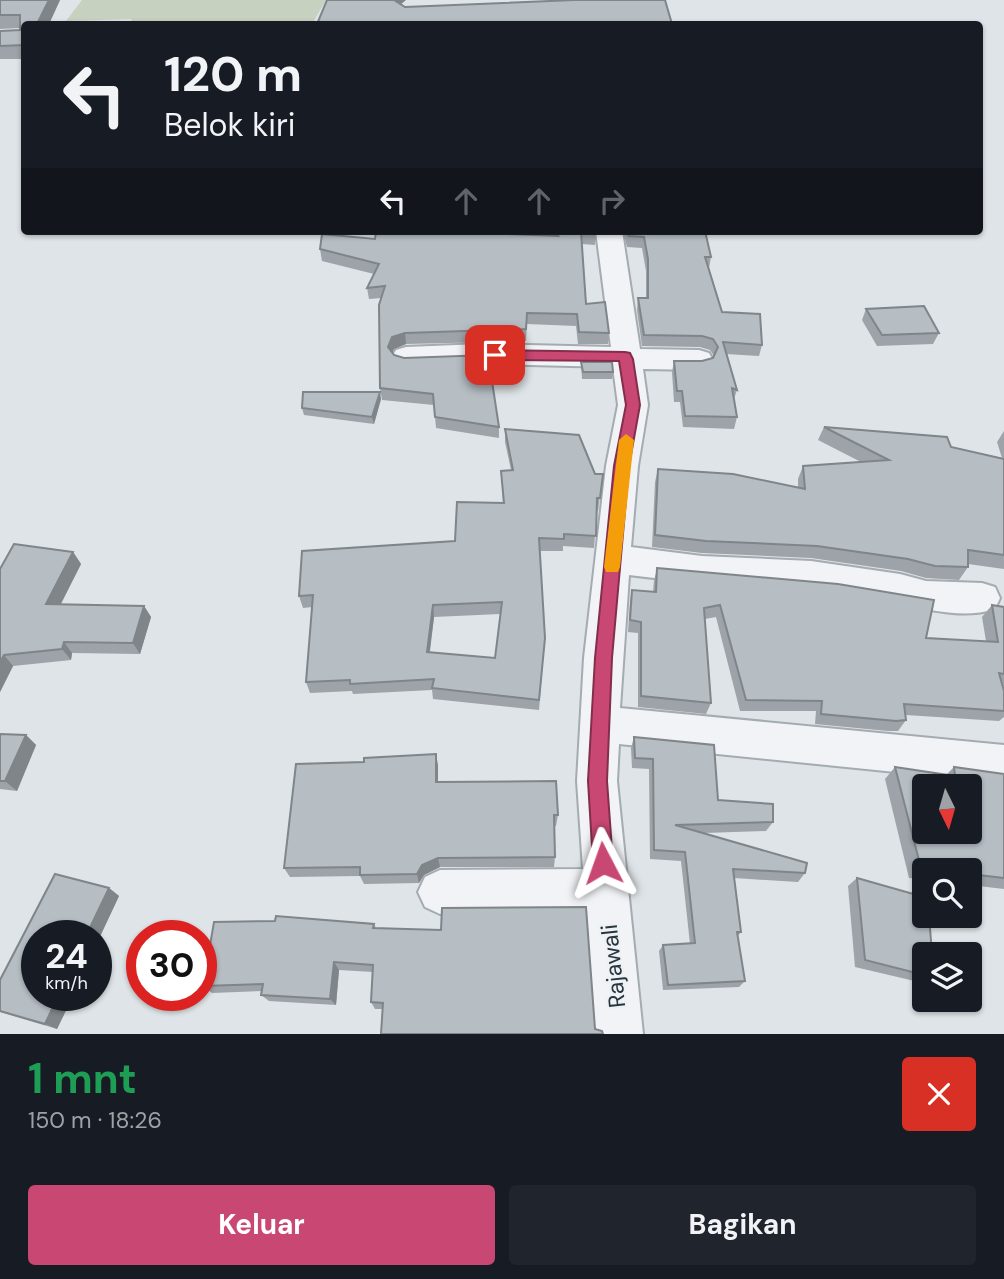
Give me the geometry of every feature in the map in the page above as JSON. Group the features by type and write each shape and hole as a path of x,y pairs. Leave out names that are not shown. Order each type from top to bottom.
{"street":[{"name":"Rajawali","path":"610,235 633,405 622,466 613,559 597,781 619,1034"},
{"path":"406,357 482,354 699,360"},
{"path":"613,559 702,570 811,576 900,589 926,596 982,598"},
{"path":"600,724 1004,764"},
{"path":"440,892 605,891"}],"green space":[{"path":"82,0 326,0 314,21 66,21"}],"building":[{"path":"0,0 49,0 38,21 21,21 21,45 0,46 0,31 20,30 20,15 0,15"},
{"path":"327,0 394,0 405,7 574,0 665,0 671,21 318,21"},
{"path":"322,235 375,239 376,235 581,235 586,304 605,302 609,333 579,332 577,314 527,313 526,329 405,333 392,337 388,347 394,355 404,358 488,355 499,427 435,417 433,394 380,388 379,305 385,286 367,288 379,264 320,249"},
{"path":"706,235 711,257 705,257 722,312 760,314 762,345 723,342 737,390 732,388 737,417 685,416 682,391 677,391 674,361 702,361 713,358 718,347 713,339 702,336 644,335 638,298 648,298 648,259 644,237 629,236"},
{"path":"924,306 939,333 882,335 866,309"},
{"path":"581,362 612,362 613,372 583,372"},
{"path":"303,392 380,392 372,417 302,408"},
{"path":"824,427 947,437 951,447 1004,459 1004,555 968,550 968,567 935,566 908,559 817,546 706,541 655,535 658,469 733,474 805,489 803,466 889,460"},
{"path":"505,429 579,435 595,474 603,474 600,498 597,498 596,536 564,534 564,539 539,538 545,638 539,700 432,688 434,679 350,684 350,680 306,682 313,595 299,596 302,551 455,541 457,502 504,503 501,471 513,470","holes":["502,602 495,658 427,652 433,605"]},
{"path":"14,544 73,552 46,604 144,606 133,643 64,642 62,649 4,655 0,662 0,569"},
{"path":"657,568 838,584 934,600 926,638 998,642 992,605 1004,607 1004,674 999,673 1004,691 1004,711 904,704 906,720 896,721 821,714 822,701 746,700 720,605 704,608 711,703 641,696 641,622 630,620 632,590 656,592"},
{"path":"0,734 26,735 5,781 0,781"},
{"path":"634,737 714,745 718,800 773,804 773,822 675,825 807,863 805,873 733,869 741,932 737,932 745,981 668,985 663,945 695,943 685,852 654,850 653,759 635,758"},
{"path":"436,754 436,782 556,781 558,815 554,815 555,857 438,858 422,865 417,874 360,875 360,867 284,868 296,764 364,762 364,758"},
{"path":"895,767 942,774 912,774 912,833"},
{"path":"954,767 1004,774 1004,878 982,875 982,858 918,858 915,844 982,844 982,774 955,774"},
{"path":"55,874 109,888 94,920 31,920"},
{"path":"857,878 912,894 912,928 930,928 931,942 912,942 912,972 865,960"},
{"path":"586,907 595,1029 603,1034 381,1034 383,1003 371,1002 373,965 334,962 330,999 261,995 263,984 217,986 217,922 275,921 276,916 374,924 373,928 441,930 442,908"},
{"path":"21,940 21,1011 51,1011 45,1024 0,1011 0,980"}],"slow traffic":[{"path":"612,567 626,440"}],"route":[{"path":"495,355 625,356 626,359 633,405 622,466 603,658 597,781 603,863"}]}
